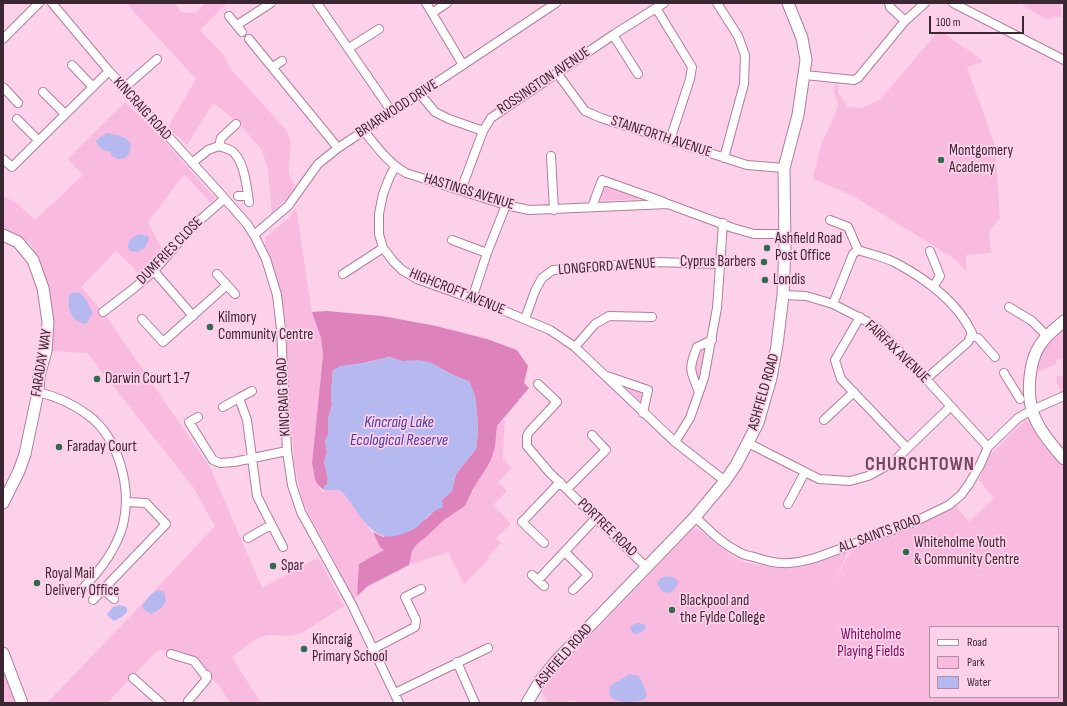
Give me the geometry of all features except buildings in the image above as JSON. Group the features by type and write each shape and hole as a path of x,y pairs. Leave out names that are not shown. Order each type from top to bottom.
{"street":[{"path":"3,39 39,3"},
{"name":"KINCRAIG ROAD","path":"52,3 109,71 247,224 266,259 277,295 287,451 292,485 301,512 351,603 399,703"},
{"path":"237,25 272,3"},
{"path":"317,3 392,112"},
{"path":"426,3 463,65"},
{"path":"432,13 447,3"},
{"name":"BRIARWOOD DRIVE","path":"254,235 288,206 318,164 338,148 556,3"},
{"name":"ROSSINGTON AVENUE","path":"461,190 483,131 491,118 613,35 664,3"},
{"path":"717,3 738,36 745,55 744,84 724,158"},
{"path":"889,3 889,6 905,21"},
{"path":"805,75 854,80 858,78 905,21 925,3"},
{"path":"952,3 1064,60"},
{"name":"ASHFIELD ROAD","path":"527,703 540,681 556,661 695,517 725,481 736,465 758,423 771,378 778,345 783,295 785,234 784,168 798,115 805,75 805,49 792,4"},
{"path":"656,8 692,68 690,79 670,140"},
{"path":"229,16 242,32"},
{"path":"349,48 379,29"},
{"path":"613,35 634,72"},
{"path":"249,39 338,148"},
{"path":"124,88 157,59"},
{"path":"273,67 282,61"},
{"path":"72,65 93,87"},
{"path":"3,158 12,167 109,71"},
{"name":"STAINFORTH AVENUE","path":"557,73 585,111 600,118 747,165 784,168"},
{"path":"3,87 18,103"},
{"path":"43,92 65,114"},
{"path":"420,94 435,112 449,119 483,131"},
{"path":"17,119 38,140"},
{"path":"219,146 221,138 236,124"},
{"name":"HASTINGS AVENUE","path":"364,131 385,158 395,167 406,173 506,205 529,210 554,210 668,204"},
{"path":"192,163 208,150 219,146 235,154 245,176 248,199 238,196"},
{"path":"551,156 554,210"},
{"name":"HIGHCROFT AVENUE","path":"395,167 383,194 379,214 379,234 383,248 402,270 417,279 525,319 550,330 575,347 675,442 725,481"},
{"name":"HASTINGS AVENUE","path":"592,207 602,180 754,234 785,234"},
{"name":"DUMFRIES CLOSE","path":"103,312 154,271 191,228 224,199"},
{"path":"472,299 487,253 506,205"},
{"path":"830,220 848,227 858,250 895,262 933,287 954,307 967,323 972,333 968,342 926,379"},
{"path":"675,442 690,418 704,378 717,308 723,223"},
{"name":"FARADAY WAY","path":"3,235 18,242 29,253 37,268 43,288 48,318 46,351 39,376 38,392 22,464 3,503"},
{"path":"452,240 487,253"},
{"path":"344,274 383,248"},
{"path":"833,304 853,254 858,250"},
{"path":"930,251 940,276 933,287"},
{"name":"LONGFORD AVENUE","path":"525,319 535,291 542,278 553,270 656,262 719,264"},
{"path":"154,271 193,316"},
{"path":"217,274 235,294"},
{"path":"142,319 163,342 227,285"},
{"name":"FAIRFAX AVENUE","path":"783,295 806,296 833,304 860,317 880,332 926,379 988,447"},
{"path":"109,296 115,303"},
{"path":"1014,307 1047,336"},
{"path":"575,347 595,324 609,316 652,317"},
{"path":"860,317 834,360 841,379 907,448"},
{"path":"1064,321 1047,336 1037,350 1029,377 1032,410 1044,434 1064,459"},
{"path":"971,336 978,338 995,354"},
{"path":"699,392 690,370 692,360 697,347 712,340"},
{"path":"1004,373 1020,399"},
{"name":"HIGHCROFT AVENUE","path":"605,375 648,390 643,413"},
{"name":"PORTREE ROAD","path":"538,384 556,402 529,432 526,446 532,454 646,567"},
{"path":"1014,389 1030,387"},
{"path":"223,407 252,391"},
{"path":"38,392 53,395 87,414 105,434 118,456 126,488 123,525 113,549 102,567 85,586 99,590 114,599"},
{"path":"824,420 854,392"},
{"name":"ALL SAINTS ROAD","path":"695,517 717,537 739,552 770,563 798,563 914,522 950,505 961,495 969,484 988,447 1018,418 1064,396"},
{"path":"238,398 247,420 257,496 283,547"},
{"path":"748,443 819,479 850,480 868,476 892,463 950,406"},
{"path":"198,417 189,422 213,460 220,463 287,451"},
{"name":"PORTREE ROAD","path":"567,489 606,450 592,435"},
{"path":"788,504 805,472"},
{"path":"544,543 522,522 560,482"},
{"path":"93,600 99,590 166,524 146,503 126,502"},
{"path":"544,586 535,578 564,552 596,518"},
{"path":"248,538 271,525"},
{"path":"564,552 588,575 573,590"},
{"path":"397,601 421,589"},
{"path":"373,649 414,627 416,620 405,597"},
{"path":"395,693 488,648"},
{"path":"3,653 22,703"},
{"path":"171,654 194,661 207,679 188,702"},
{"path":"457,662 475,703"},
{"path":"133,678 143,682 161,703"}],"green space":[{"path":"126,3 175,3 181,12 196,13 205,3 227,3 200,30 224,55 230,68 286,130 290,139 289,174 295,185 288,197 272,213 268,170 262,150 238,122 213,103 187,145 168,127 196,79"},
{"path":"1023,3 1060,3 1062,16 1046,19 1023,6"},
{"name":"Montgomery Academy","path":"939,30 982,60 982,62 967,67 995,146 1000,218 989,231 991,253 966,255 966,271 955,259 853,196 814,179 813,176 822,143 838,105 834,92 835,85 838,85 838,92 848,107 862,108 881,99"},
{"path":"125,102 159,135 215,198 211,203 184,174 148,222 164,253 140,277 133,267 116,251 81,287 103,312 211,469 262,588 316,559 319,559 344,606 302,633 288,636 268,635 254,640 232,657 261,703 230,703 218,684 210,678 197,659 160,650 153,655 107,703 47,703 215,526 193,487 87,353 50,351 52,339 51,304 46,282 35,252 28,242 3,227 3,196 15,202 35,220 83,175 68,159"},
{"path":"602,180 648,199 594,201"},
{"path":"296,207 311,307 321,338 323,353 312,469 323,493 325,490 340,490 351,502 384,550 357,592 357,596 354,601 303,503 294,463 287,371 286,323 278,281 265,246 266,237 288,219"},
{"path":"1064,327 1064,361 1062,358 1056,360 1057,364 1032,374 1041,350"},
{"path":"708,342 707,349 697,388 692,358"},
{"path":"1064,375 1064,393 1061,394 1055,377"},
{"path":"615,378 648,390 645,406"},
{"path":"505,418 503,459 512,468 498,482 507,491 493,505 511,524 496,538 501,543 488,557 489,559 464,584 448,552 409,565 412,551 417,544 444,520 465,506 495,447 497,427"},
{"name":"Whiteholme Playing Fields","path":"1025,420 1031,422 1064,468 1064,703 583,703 572,700 564,703 548,703 542,692 551,677 694,528 698,529 732,556 747,563 777,568 793,568 810,565 848,552 832,588 851,550 921,523 956,506 969,522 994,498 979,480 989,456"},
{"path":"3,653 22,703 3,703"}],"shaded area":[{"path":"327,311 382,316 436,326 487,339 517,350 528,366 524,383 529,388 497,426 495,447 490,462 473,489 465,506 444,520 417,544 412,551 409,565 368,586 357,596 359,564 384,550 380,547 373,532 383,537 426,519 437,508 442,500 452,491 456,474 476,449 478,432 477,413 475,396 469,381 455,376 429,362 402,361 389,357 333,370 331,393 332,406 328,418 328,435 325,441 327,452 324,462 328,479 327,484 324,487 325,490 321,488 317,483 312,464 323,355 321,338 312,312"}],"water":[{"path":"107,133 123,137 130,143 130,152 126,158 118,159 112,156 110,151 105,151 100,148 96,141"},
{"path":"139,234 148,236 149,239 146,246 137,252 130,251 128,245 130,241"},
{"path":"77,292 83,295 93,313 86,324 76,320 69,308 69,298 71,293"},
{"name":"Kincraig Lake Ecological Reserve","path":"389,357 402,361 419,360 429,362 455,376 469,381 475,396 478,432 476,449 456,474 452,491 442,500 443,508 439,508 433,512 413,530 391,537 381,535 373,531 340,490 325,490 324,487 327,484 328,479 324,462 327,452 325,441 328,435 328,418 332,406 331,393 333,370 340,366 369,362"},
{"path":"666,576 673,577 679,582 674,590 668,593 662,591 657,583 661,578"},
{"path":"157,590 164,592 165,603 161,609 150,614 142,606 150,595"},
{"path":"119,605 127,608 127,612 122,617 114,621 107,614 113,607"},
{"path":"637,623 645,624 646,627 638,634 634,634 630,629 631,626"},
{"path":"630,674 638,676 647,695 644,700 639,701 626,702 615,700 611,697 609,692 610,686"}],"place":[{"name":"Montgomery Academy","path":"941,160"},
{"name":"Ashfield Road Post Office","path":"767,248"},
{"name":"Cyprus Barbers","path":"764,262"},
{"name":"Londis","path":"765,280"},
{"name":"Kilmory Community Centre","path":"210,327"},
{"name":"Darwin Court 1-7","path":"97,379"},
{"name":"Faraday Court","path":"59,447"},
{"name":"Whiteholme Youth & Community Centre","path":"906,552"},
{"name":"Spar","path":"273,566"},
{"name":"Royal Mail Delivery Office","path":"37,583"},
{"name":"Blackpool and the Fylde College","path":"672,610"},
{"name":"Kincraig Primary School","path":"304,649"}],"district":[{"name":"CHURCHTOWN","path":"920,465"}]}
